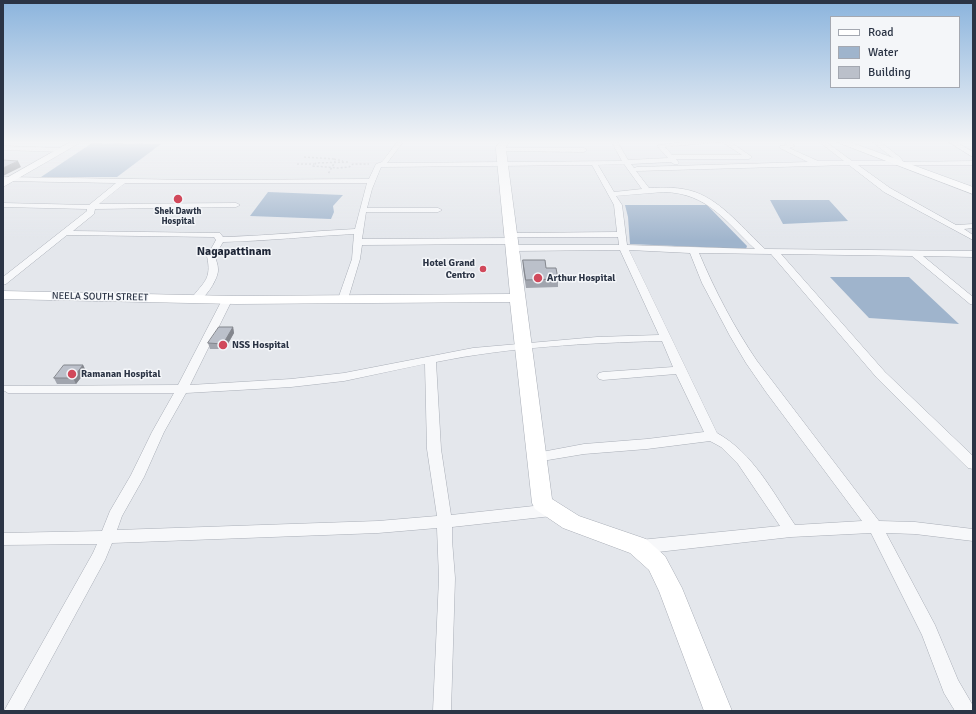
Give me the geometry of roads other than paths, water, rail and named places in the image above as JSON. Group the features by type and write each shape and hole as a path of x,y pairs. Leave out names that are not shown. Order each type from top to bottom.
{"street":[{"path":"3,184 8,179 17,174"},
{"path":"344,299 356,259 358,232 370,181 373,174"},
{"path":"505,174 517,298 542,503 571,522 639,547 657,563 670,588 718,711"},
{"path":"600,174 618,205 623,247 712,436 726,444 743,460 791,531"},
{"path":"636,174 647,191"},
{"path":"867,174 887,190 973,238"},
{"path":"927,174 973,191"},
{"path":"8,179 123,181 370,181"},
{"path":"3,282 91,212 91,207 123,181"},
{"path":"611,194 647,191 682,191 701,198 715,207 768,252 881,375 973,464"},
{"path":"3,204 91,207 236,205"},
{"path":"363,210 438,210"},
{"path":"953,228 973,226"},
{"path":"65,232 213,235 219,236 220,240"},
{"path":"220,240 258,239 301,234 358,232"},
{"path":"358,242 511,241 622,234"},
{"path":"196,299 207,287 214,270 211,256 220,240"},
{"path":"511,241 693,250 973,254"},
{"path":"693,250 707,283 735,336 756,370 875,527 929,631 951,686 965,711"},
{"path":"915,254 973,302"},
{"name":"NEELA SOUTH STREET","path":"3,295 228,300 517,298"},
{"path":"13,711 96,561 115,516 137,477 204,342 228,300"},
{"path":"8,389 182,389 291,383 336,378 430,361 473,351 597,340 667,338"},
{"path":"430,361 434,449 444,521 447,578 442,711"},
{"path":"603,376 681,370"},
{"path":"536,457 584,449 647,444 712,436"},
{"path":"3,539 106,538 378,527 552,510"},
{"path":"639,547 791,531 875,527 915,528 973,535"}],"water":[{"path":"45,174 121,174 117,177 41,177"},
{"path":"268,192 343,195 333,206 334,212 331,219 250,216"},
{"path":"770,200 829,200 848,221 783,224"},
{"path":"625,205 707,205 747,246 746,249 630,244 628,217"},
{"path":"830,277 909,277 959,324 869,318"}],"place":[{"name":"Shek Dawth Hospital","path":"178,199"},
{"name":"Hotel Grand Centro","path":"483,269"},
{"name":"Arthur Hospital","path":"538,278"},
{"name":"NSS Hospital","path":"223,345"},
{"name":"Ramanan Hospital","path":"72,374"}],"district":[{"name":"Nagapattinam","path":"234,252"}]}
